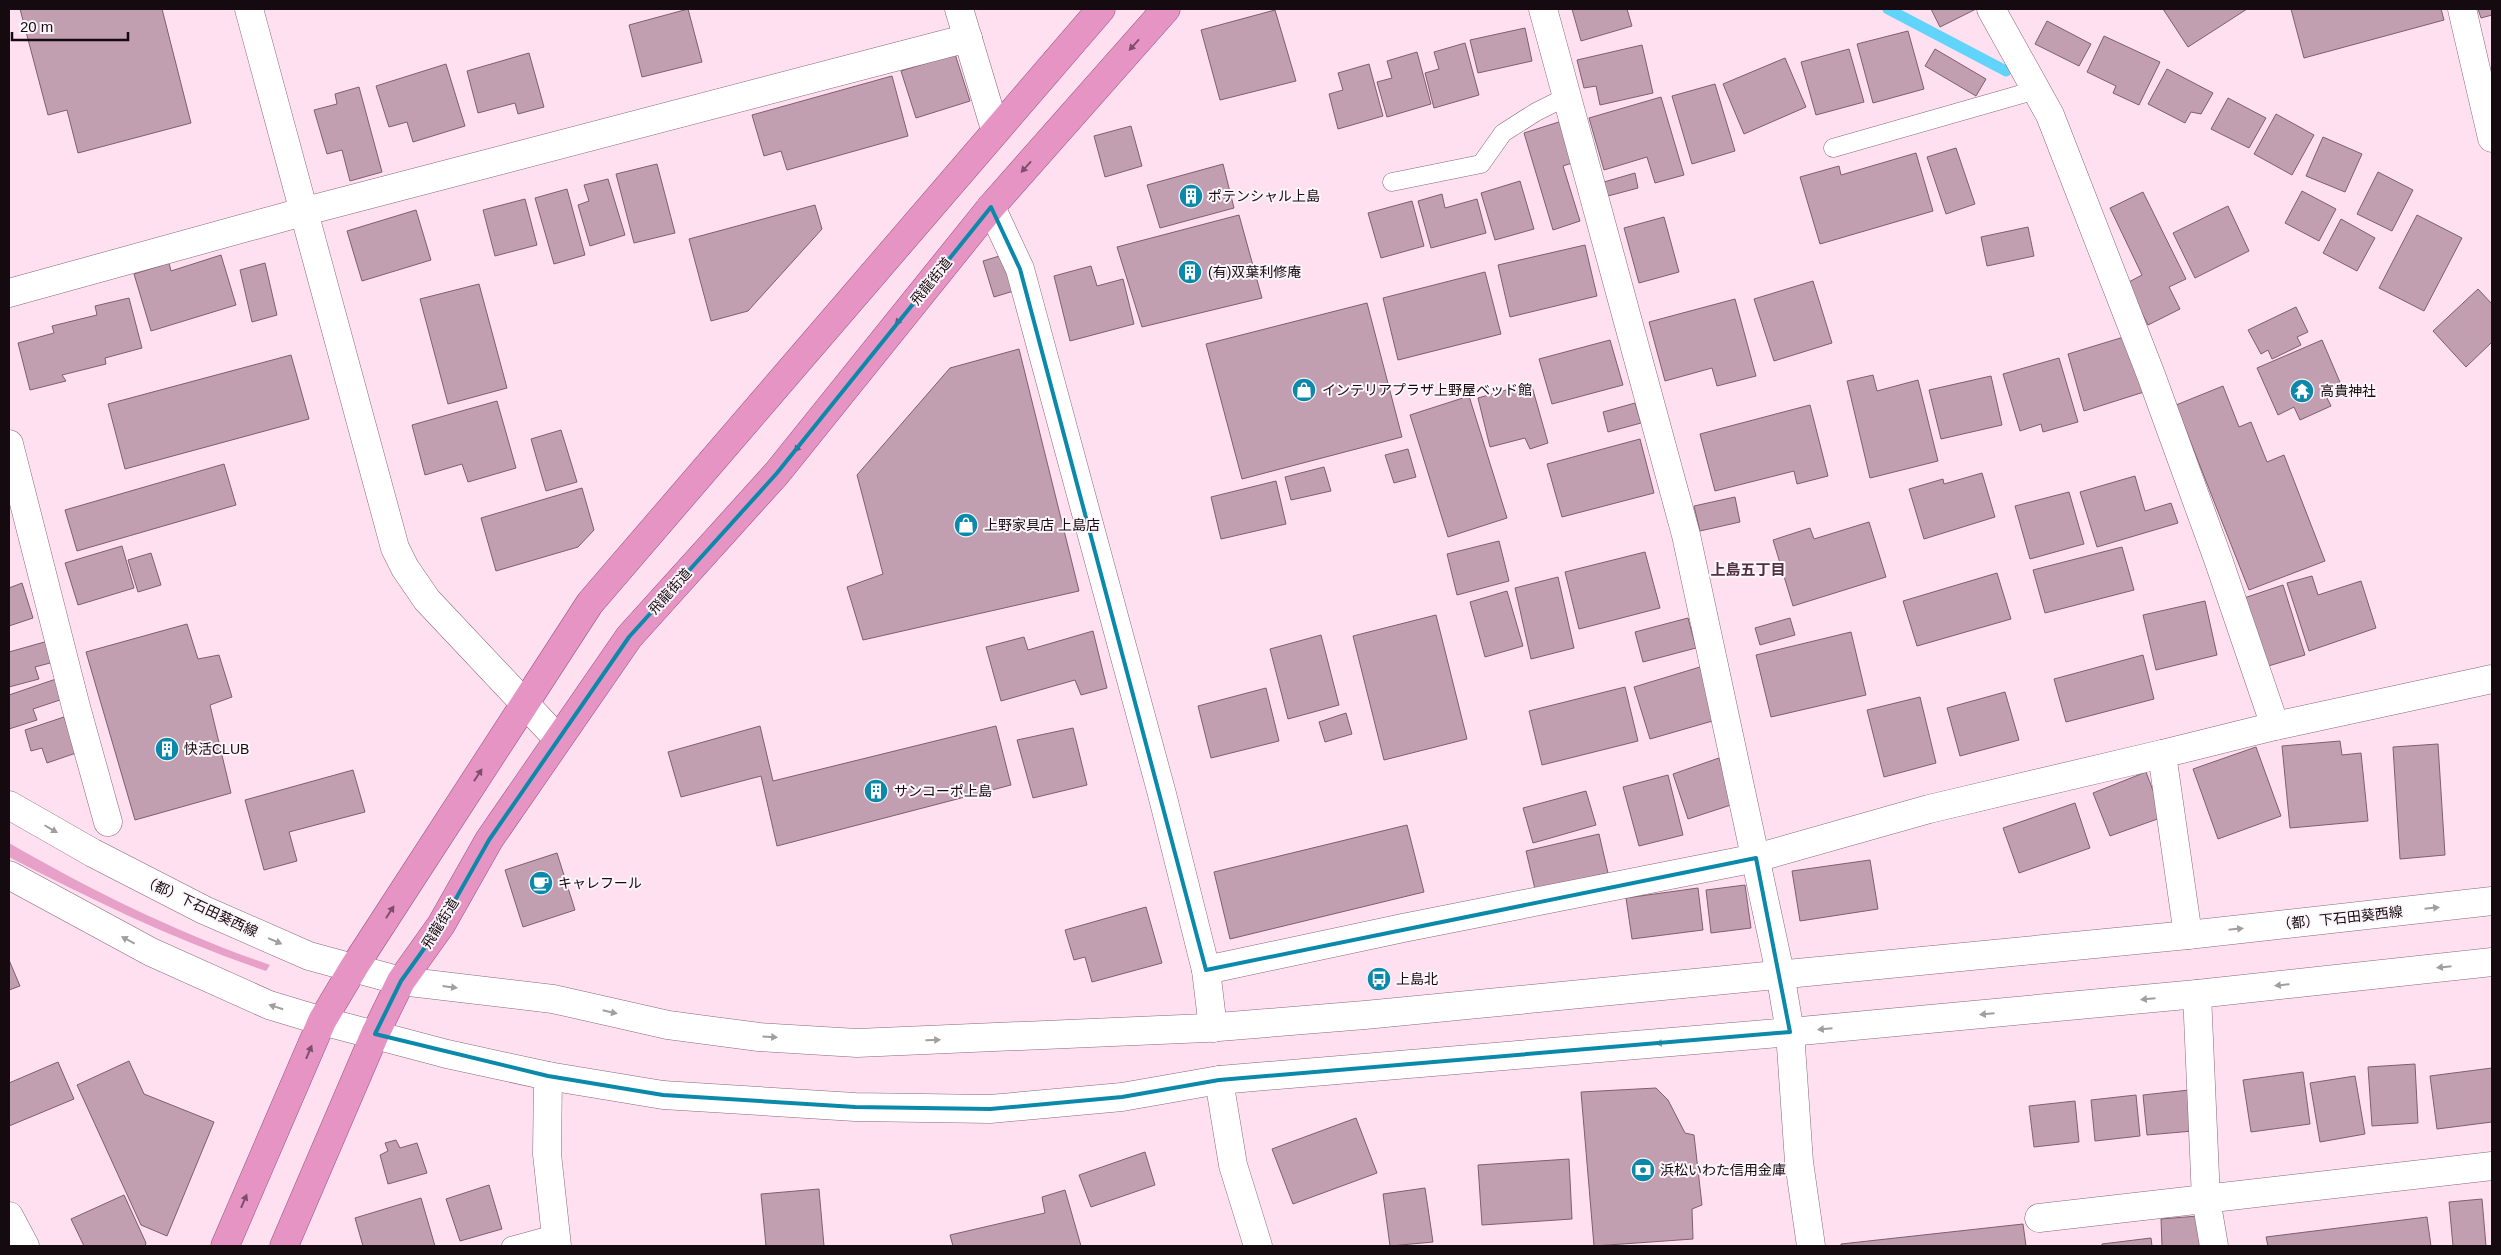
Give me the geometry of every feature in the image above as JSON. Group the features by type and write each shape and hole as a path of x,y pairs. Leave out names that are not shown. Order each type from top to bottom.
{"highway":[{"path":"225,1246 322,1021 354,967 590,603 995,129 1101,9"},
{"name":"飛龍街道","path":"284,1246 375,1034 401,981 441,925 489,840 629,637 777,473 991,207 1166,9"}],"street":[{"path":"249,9 306,211 395,548 405,568 426,600 526,702 558,739"},
{"path":"959,9 995,129"},
{"path":"1543,9 1686,535 1756,858 1780,973 1790,1032 1799,1162 1811,1246"},
{"path":"1990,9 2050,115 2151,375 2218,559 2275,726"},
{"path":"2462,9 2492,138"},
{"path":"9,293 306,211 968,38"},
{"path":"991,207 1020,270 1159,784 1206,970 1213,1028"},
{"path":"9,444 76,707 108,822"},
{"path":"1206,970 1403,928 1756,858 1929,809 2275,726 2492,679"},
{"path":"2162,754 2188,934"},
{"name":"（都）下石田葵西線","path":"9,805 93,853 204,910 310,956 401,981 553,999 668,1025 758,1036 857,1043 1213,1028 1364,1015 2188,934 2492,902"},
{"path":"9,875 151,952 270,1005 322,1021 447,1054 548,1076 664,1094 855,1107 990,1109 1122,1096 1220,1080 1790,1032 2197,994 2492,962"},
{"path":"2197,994 2206,1199 2214,1246"},
{"path":"548,1076 547,1154 556,1240"},
{"path":"1220,1080 1233,1165 1258,1246"},
{"path":"2039,1218 2492,1166"},
{"path":"9,1216 25,1246"}],"lane":[{"path":"1833,148 2036,90"},
{"path":"1392,182 1481,164 1504,133 1566,97"},
{"path":"511,1246 556,1240"}],"highlighted area":[{"path":"991,207 1020,269 1206,970 1756,858 1790,1032 1219,1080 1122,1097 990,1109 855,1107 663,1095 548,1076 375,1034 401,981 441,925 489,840 629,637 777,473"}],"shaded area":[{"path":"9,843 104,895 203,940 270,965 266,971 200,947 103,904 9,857"}],"building":[{"path":"20,9 162,9 191,123 78,153 67,110 48,115"},
{"path":"688,9 702,62 642,77 629,25"},
{"path":"1572,9 1627,9 1632,26 1581,41"},
{"path":"1931,9 1976,9 1940,27"},
{"path":"2163,9 2247,9 2188,47"},
{"path":"2291,9 2441,9 2444,20 2304,58"},
{"path":"2478,9 2492,9 2492,15 2481,18"},
{"path":"1275,10 1296,81 1220,100 1201,30"},
{"path":"2047,21 2091,44 2079,66 2035,44"},
{"path":"1525,28 1532,61 1478,73 1470,40"},
{"path":"1908,31 1924,89 1873,103 1857,44"},
{"path":"2104,36 2160,62 2139,105 2113,93 2116,86 2087,72"},
{"path":"1465,43 1479,95 1434,108 1425,73 1439,69 1434,52"},
{"path":"1642,45 1653,93 1600,105 1596,86 1584,88 1577,60"},
{"path":"1849,49 1864,102 1816,115 1801,62"},
{"path":"1935,49 1986,79 1976,96 1925,66"},
{"path":"1417,52 1431,104 1387,117 1377,82 1392,78 1387,61"},
{"path":"529,53 544,107 518,114 515,103 478,113 467,71"},
{"path":"955,54 970,101 916,118 901,71"},
{"path":"1785,58 1806,107 1744,134 1723,84"},
{"path":"446,64 465,126 413,142 407,122 389,127 376,86"},
{"path":"1369,64 1383,116 1338,129 1329,94 1343,90 1338,73"},
{"path":"2167,69 2213,93 2201,114 2191,112 2185,123 2148,104"},
{"path":"892,76 908,136 787,170 781,151 764,156 752,115"},
{"path":"1715,84 1735,151 1692,164 1672,96"},
{"path":"359,87 382,172 350,181 342,150 327,154 314,110 337,104 335,94"},
{"path":"1661,97 1684,175 1655,183 1647,157 1604,170 1589,118"},
{"path":"2228,98 2266,118 2249,148 2211,129"},
{"path":"2276,114 2314,135 2292,175 2254,154"},
{"path":"1562,121 1575,162 1563,166 1580,221 1553,230 1524,133"},
{"path":"1131,126 1142,166 1105,177 1094,136"},
{"path":"2323,137 2362,154 2345,192 2306,176"},
{"path":"1956,148 1975,204 1946,214 1927,157"},
{"path":"1916,153 1933,211 1820,244 1800,177 1839,166 1841,175"},
{"path":"657,164 675,233 634,243 616,174"},
{"name":"ポテンシャル上島","path":"1223,164 1234,208 1160,228 1147,185"},
{"path":"2378,172 2413,190 2392,231 2357,214"},
{"path":"1635,173 1638,188 1608,196 1604,182"},
{"path":"608,179 625,235 590,246 578,205 589,201 584,185"},
{"path":"1520,181 1534,229 1495,240 1481,193"},
{"path":"567,189 585,255 554,264 535,198"},
{"path":"2302,191 2336,209 2319,241 2285,223"},
{"path":"2143,192 2186,279 2169,287 2180,309 2148,325 2127,283 2142,275 2110,208"},
{"path":"1442,194 1445,208 1477,199 1486,233 1431,248 1418,201"},
{"path":"525,199 537,245 495,256 483,210"},
{"path":"1412,201 1424,246 1381,258 1368,213"},
{"path":"815,205 822,229 748,311 711,321 689,239"},
{"path":"2228,206 2249,251 2195,278 2173,233"},
{"path":"416,210 431,260 362,281 347,231"},
{"name":"(有)双葉利修庵","path":"1239,215 1262,298 1142,327 1117,247"},
{"path":"2417,215 2462,238 2424,311 2379,288"},
{"path":"1664,217 1679,272 1639,283 1624,228"},
{"path":"2341,219 2375,238 2357,271 2323,253"},
{"path":"2028,227 2034,256 1987,266 1981,237"},
{"path":"1585,245 1597,296 1510,317 1498,265"},
{"path":"1006,254 1017,290 994,297 983,261"},
{"path":"221,255 236,305 151,331 134,274 169,263 171,271"},
{"path":"265,263 277,315 252,322 240,270"},
{"path":"1091,266 1097,286 1123,279 1134,324 1070,341 1054,276"},
{"path":"1485,272 1501,334 1398,360 1383,298"},
{"path":"1813,281 1832,343 1774,361 1754,299"},
{"path":"479,284 507,388 448,404 420,299"},
{"path":"2478,289 2492,304 2492,342 2466,367 2433,331"},
{"path":"129,298 142,348 105,358 106,364 62,375 66,381 30,390 18,343 54,333 52,326 97,315 95,306"},
{"path":"1735,299 1756,376 1717,386 1712,368 1665,381 1649,322"},
{"name":"インテリアプラザ上野屋ベッド館","path":"1367,303 1402,437 1242,479 1206,344"},
{"path":"2296,307 2308,332 2297,337 2301,345 2272,359 2268,350 2261,354 2248,330"},
{"path":"2127,336 2144,392 2084,411 2068,354"},
{"path":"1610,340 1623,385 1552,404 1539,359"},
{"path":"2322,340 2342,387 2325,394 2331,406 2300,420 2294,407 2278,415 2257,368"},
{"name":"上野家具店 上島店","path":"1019,349 1079,591 863,640 847,587 883,574 857,475 950,368"},
{"path":"291,355 309,419 125,469 108,404"},
{"path":"2059,358 2078,422 2043,432 2041,424 2020,431 2003,374"},
{"path":"1873,375 1877,391 1918,380 1938,461 1870,478 1847,381"},
{"path":"1991,376 2002,425 1941,439 1929,390"},
{"path":"1531,383 1548,443 1530,449 1525,438 1490,447 1478,398"},
{"path":"2223,386 2239,427 2251,422 2267,462 2284,455 2325,561 2249,590 2176,405"},
{"path":"1469,396 1507,518 1448,537 1410,415"},
{"path":"497,401 516,468 468,482 462,464 425,475 412,425"},
{"path":"1635,403 1641,423 1608,432 1603,412"},
{"path":"1810,405 1828,476 1797,484 1794,471 1715,491 1700,434"},
{"path":"561,430 577,482 546,491 531,439"},
{"path":"1640,439 1654,493 1562,517 1547,464"},
{"path":"1408,449 1416,477 1394,483 1385,455"},
{"path":"224,464 236,505 77,551 65,510"},
{"path":"1324,467 1331,491 1291,500 1285,477"},
{"path":"1982,473 1995,517 1924,539 1909,489 1943,479 1944,484"},
{"path":"2135,476 2145,511 2171,503 2178,523 2097,547 2080,492"},
{"path":"1276,481 1286,524 1221,539 1211,497"},
{"path":"582,488 594,530 578,547 496,571 481,518"},
{"path":"2069,492 2084,544 2030,559 2015,506"},
{"path":"1735,497 1740,522 1700,531 1694,506"},
{"path":"1869,522 1886,577 1793,606 1773,540 1810,528 1814,539"},
{"path":"1499,541 1509,581 1457,595 1447,554"},
{"path":"122,546 134,588 78,605 65,563"},
{"path":"2122,547 2134,590 2045,613 2033,570"},
{"path":"1645,552 1660,608 1579,629 1565,572"},
{"path":"151,553 161,585 138,592 128,560"},
{"path":"1997,573 2011,619 1917,646 1903,601"},
{"path":"2312,576 2318,595 2361,581 2376,628 2309,651 2287,583"},
{"path":"1558,577 1574,648 1531,659 1515,588"},
{"path":"22,583 33,618 9,626 9,588"},
{"path":"2283,585 2305,655 2265,667 2244,598"},
{"path":"1507,591 1523,646 1485,657 1470,602"},
{"path":"2205,601 2217,655 2156,670 2143,615"},
{"path":"1436,615 1467,739 1384,760 1353,636"},
{"path":"1688,618 1696,648 1643,662 1635,632"},
{"path":"1790,618 1795,635 1760,645 1755,628"},
{"name":"快活CLUB","path":"187,624 198,659 219,655 232,697 210,705 231,793 135,820 86,652"},
{"path":"1093,631 1107,688 1081,695 1075,680 1001,701 986,647 1024,637 1028,650"},
{"path":"1851,632 1866,695 1771,717 1756,655"},
{"path":"1321,635 1339,705 1288,719 1270,649"},
{"path":"48,641 54,662 35,667 39,679 9,687 9,652"},
{"path":"2143,655 2154,699 2066,722 2054,679"},
{"path":"1700,667 1716,720 1650,739 1634,687"},
{"path":"56,679 63,699 33,709 37,720 9,729 9,695"},
{"path":"1625,687 1638,741 1542,765 1529,711"},
{"path":"1266,688 1279,741 1211,758 1198,706"},
{"path":"2005,692 2019,740 1960,756 1947,708"},
{"path":"1920,697 1936,763 1884,777 1867,710"},
{"path":"1346,713 1352,734 1325,742 1319,722"},
{"path":"64,717 76,753 47,763 42,748 31,751 25,730"},
{"name":"サンコーポ上島","path":"760,726 773,781 996,726 1011,785 777,846 761,776 681,797 668,752"},
{"path":"1073,728 1087,785 1033,798 1017,740"},
{"path":"2340,741 2342,755 2361,753 2368,821 2290,828 2282,746"},
{"path":"2438,744 2445,855 2400,859 2393,747"},
{"path":"2256,747 2281,816 2218,839 2193,769"},
{"path":"1719,758 1734,804 1688,819 1673,774"},
{"path":"353,770 365,812 289,832 297,861 264,870 245,800"},
{"path":"2146,772 2163,817 2110,836 2093,793"},
{"path":"1668,775 1683,835 1639,846 1623,787"},
{"path":"1586,791 1596,825 1533,843 1523,808"},
{"path":"2075,803 2090,848 2019,873 2003,828"},
{"path":"1407,825 1424,892 1230,939 1214,872"},
{"path":"1599,834 1608,873 1535,889 1526,851"},
{"path":"557,853 575,910 523,927 505,870"},
{"path":"1870,860 1878,909 1800,921 1792,871"},
{"path":"1745,885 1751,928 1711,933 1706,890"},
{"path":"1698,888 1703,930 1632,939 1626,898"},
{"path":"1146,907 1162,963 1092,982 1085,957 1074,960 1065,930"},
{"path":"9,960 20,986 9,990"},
{"path":"129,1061 144,1094 214,1122 167,1236 141,1225 77,1085"},
{"path":"58,1062 74,1099 9,1126 9,1083"},
{"path":"2415,1064 2418,1123 2372,1126 2368,1067"},
{"path":"2492,1068 2492,1122 2437,1129 2430,1076"},
{"path":"2303,1072 2310,1124 2251,1132 2243,1080"},
{"path":"2355,1076 2365,1134 2320,1142 2310,1083"},
{"name":"浜松いわた信用金庫","path":"1656,1088 1668,1100 1685,1133 1694,1135 1702,1205 1692,1209 1693,1239 1594,1246 1581,1092"},
{"path":"2189,1090 2193,1131 2147,1135 2143,1095"},
{"path":"2136,1095 2140,1136 2095,1141 2091,1100"},
{"path":"2075,1101 2079,1142 2034,1147 2029,1106"},
{"path":"1356,1118 1377,1173 1293,1204 1272,1149"},
{"path":"396,1140 400,1148 417,1143 427,1173 388,1184 380,1155 388,1151 385,1143"},
{"path":"1145,1152 1155,1185 1091,1207 1079,1175"},
{"path":"1569,1159 1572,1219 1482,1225 1478,1165"},
{"path":"489,1185 502,1229 460,1241 446,1199"},
{"path":"1425,1188 1433,1242 1390,1246 1383,1194"},
{"path":"819,1189 824,1246 766,1246 761,1194"},
{"path":"1065,1190 1081,1246 953,1246 950,1235 1045,1213 1042,1197"},
{"path":"124,1195 146,1243 145,1246 84,1246 71,1219"},
{"path":"421,1198 435,1246 363,1246 355,1218"},
{"path":"2482,1199 2486,1246 2453,1246 2449,1202"},
{"path":"2198,1216 2200,1246 2162,1246 2161,1219"},
{"path":"2427,1217 2431,1246 2268,1246 2266,1237"},
{"path":"2023,1224 2026,1246 1841,1246 1841,1244"},
{"path":"2151,1238 2152,1246 2102,1246 2102,1244"}],"waterway":[{"path":"1888,9 2006,71"}],"place":[{"name":"ポテンシャル上島","path":"1191,196"},
{"name":"(有)双葉利修庵","path":"1190,272"},
{"name":"インテリアプラザ上野屋ベッド館","path":"1304,390"},
{"name":"高貴神社","path":"2302,391"},
{"name":"上野家具店 上島店","path":"966,525"},
{"name":"快活CLUB","path":"167,749"},
{"name":"サンコーポ上島","path":"876,791"},
{"name":"キャレフール","path":"541,883"},
{"name":"上島北","path":"1379,979"},
{"name":"浜松いわた信用金庫","path":"1643,1170"}],"district":[{"name":"上島五丁目","path":"1748,570"}]}
